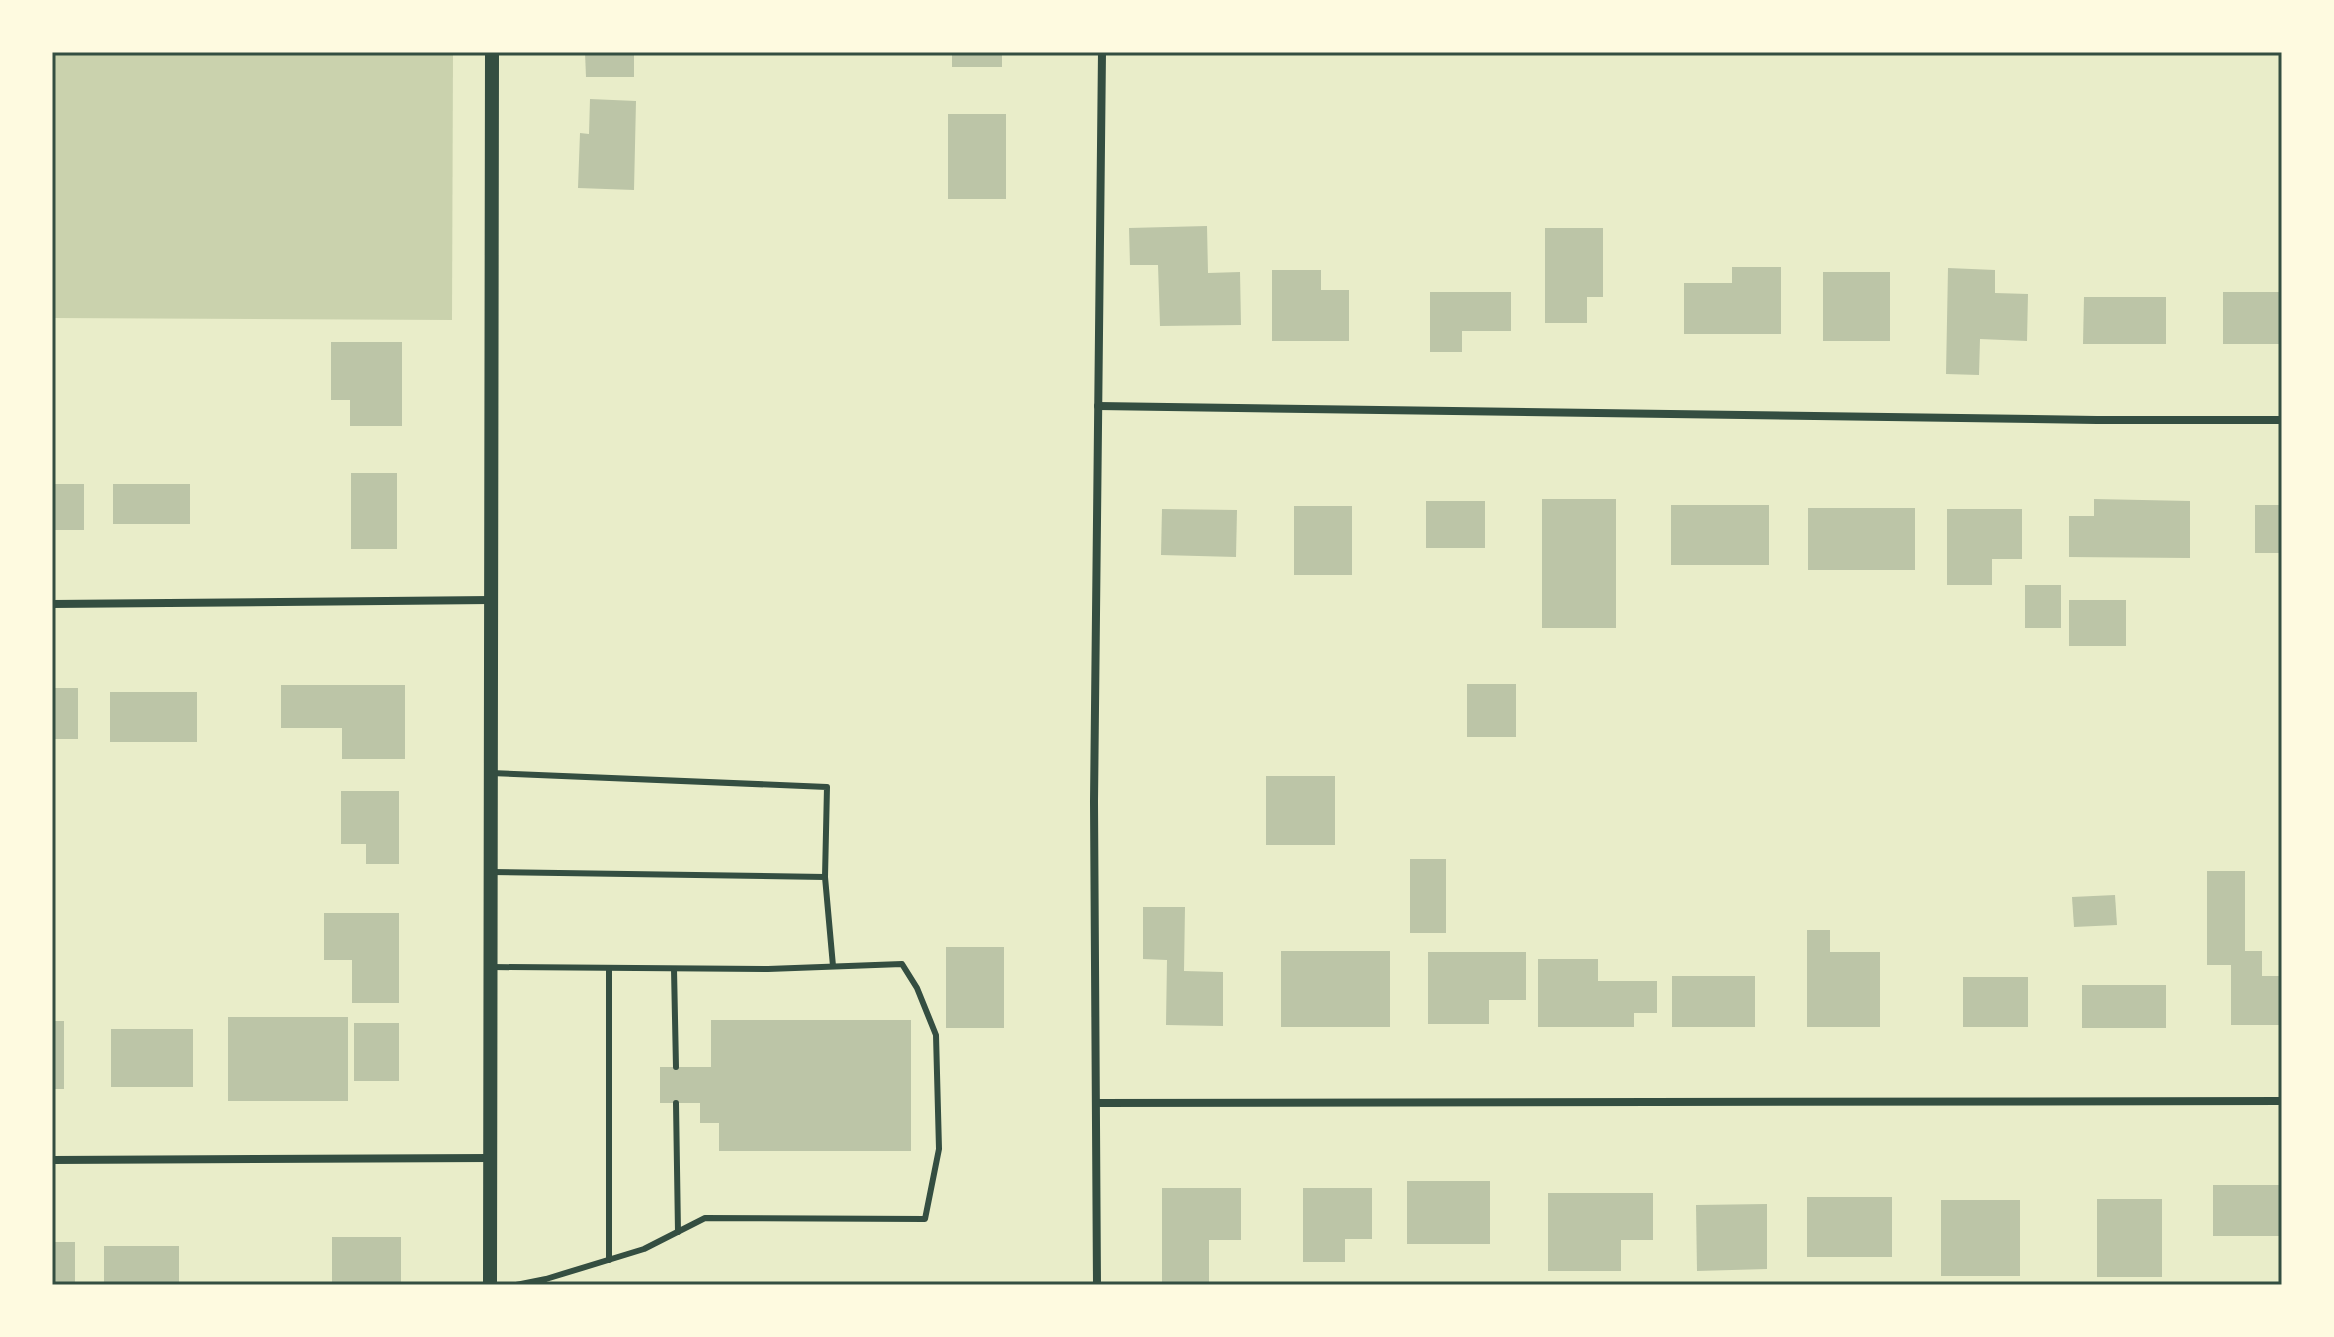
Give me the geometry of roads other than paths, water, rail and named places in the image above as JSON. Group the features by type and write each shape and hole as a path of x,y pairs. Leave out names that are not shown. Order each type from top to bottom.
{"street":[{"path":"490,1285 492,52"},
{"path":"1097,1285 1094,802 1102,52"},
{"path":"1098,406 2282,420"},
{"path":"52,604 491,600"},
{"path":"1096,1103 2282,1101"},
{"path":"52,1160 490,1158"}],"lane":[{"path":"491,773 827,787 825,877 833,966"},
{"path":"491,872 825,877"},
{"path":"491,967 674,969 902,964 917,988 936,1035 939,1149 925,1219 705,1218 644,1249 516,1285"},
{"path":"609,969 609,1260"},
{"path":"674,969 676,1067"},
{"path":"676,1103 678,1232"}]}
